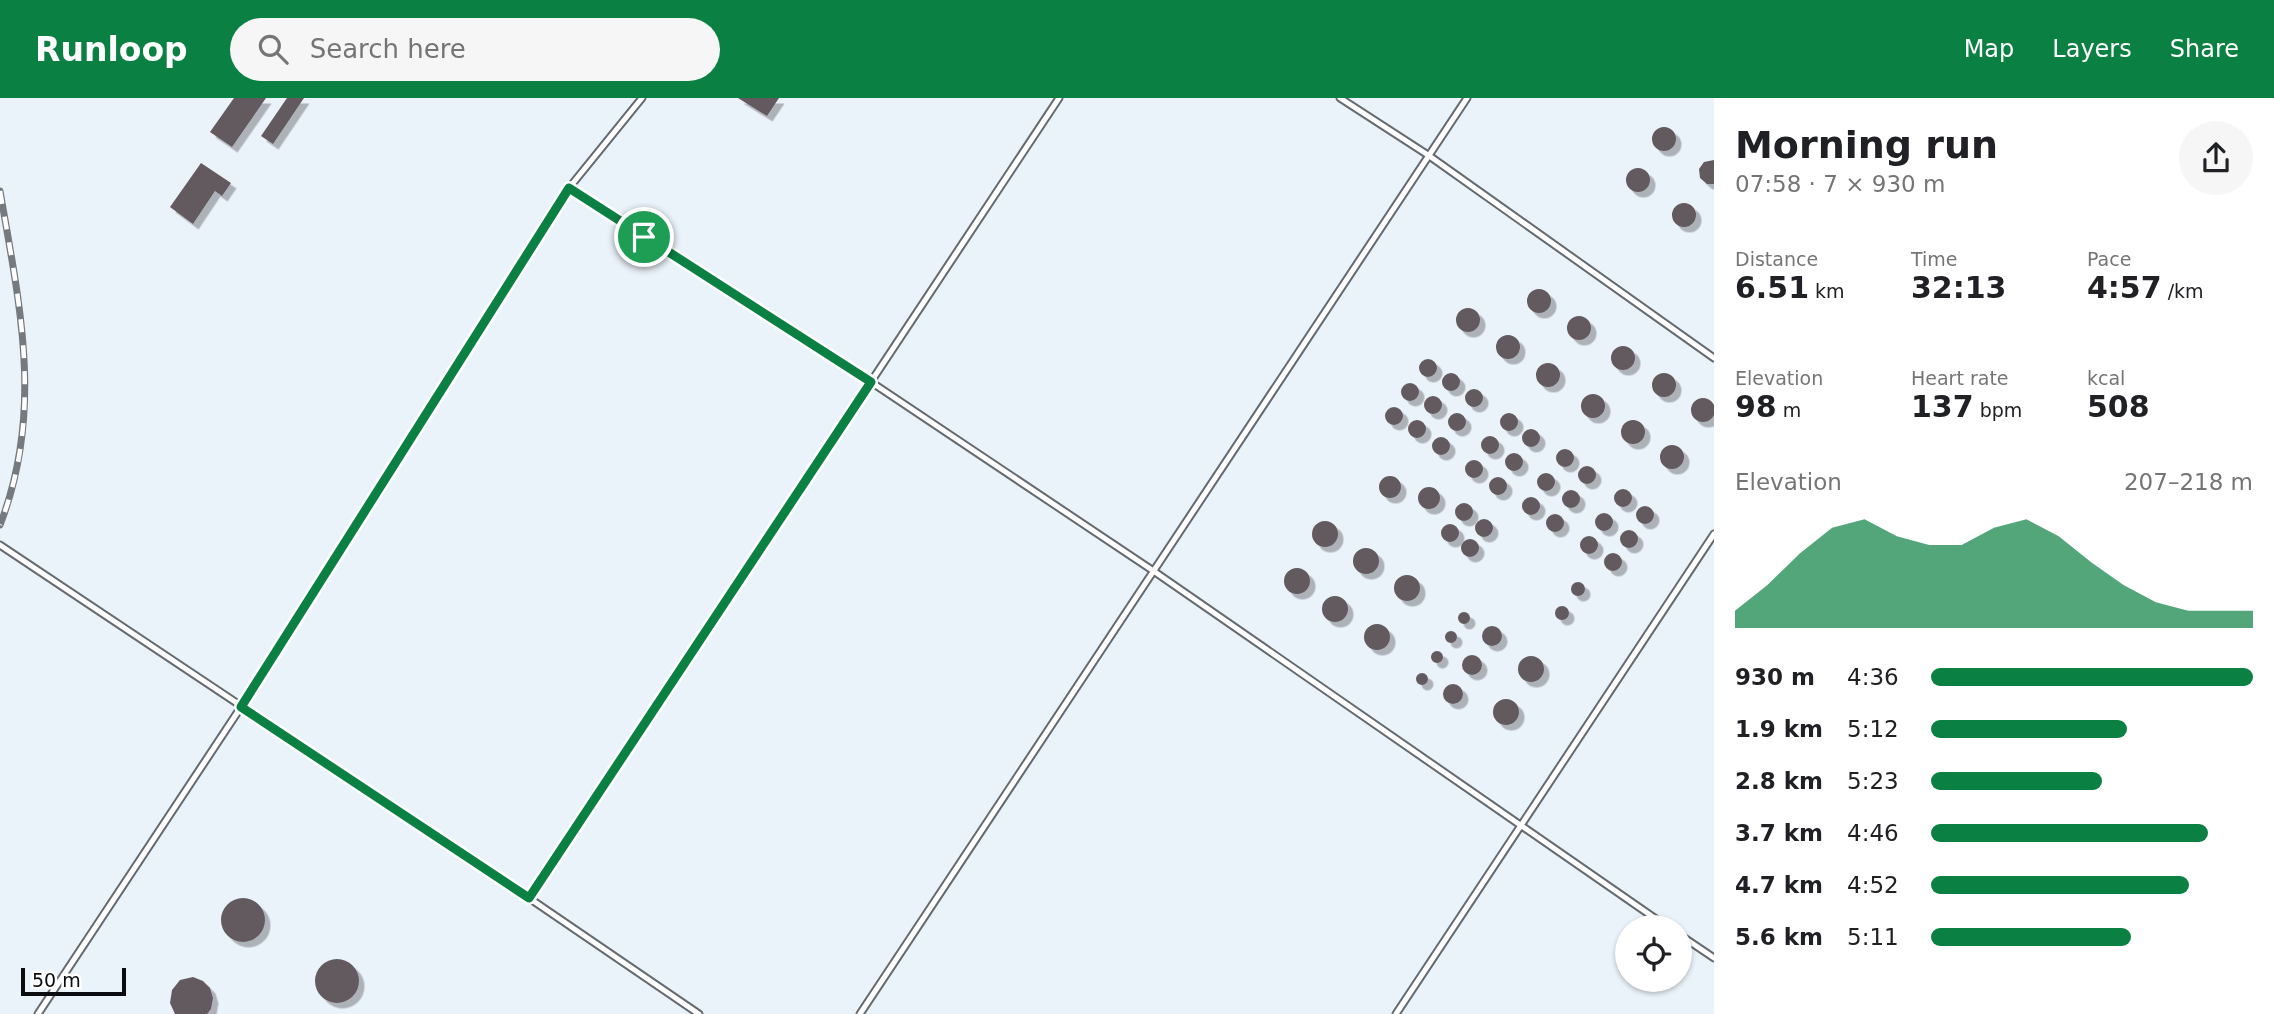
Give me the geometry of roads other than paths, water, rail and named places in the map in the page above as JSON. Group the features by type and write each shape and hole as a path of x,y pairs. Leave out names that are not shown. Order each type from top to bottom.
{"lane":[{"path":"38,1014 241,707 569,188 642,98"},
{"path":"529,898 1059,98"},
{"path":"1340,98 1428,155 1714,358"},
{"path":"860,1014 1467,98"},
{"path":"569,188 871,382 1155,572 1650,915"},
{"path":"1396,1014 1714,534"},
{"path":"0,545 699,1014"},
{"path":"1692,943 1714,958"}],"railway":[{"path":"0,191 15,276 24,359 25,400 13,483 0,525"}]}
